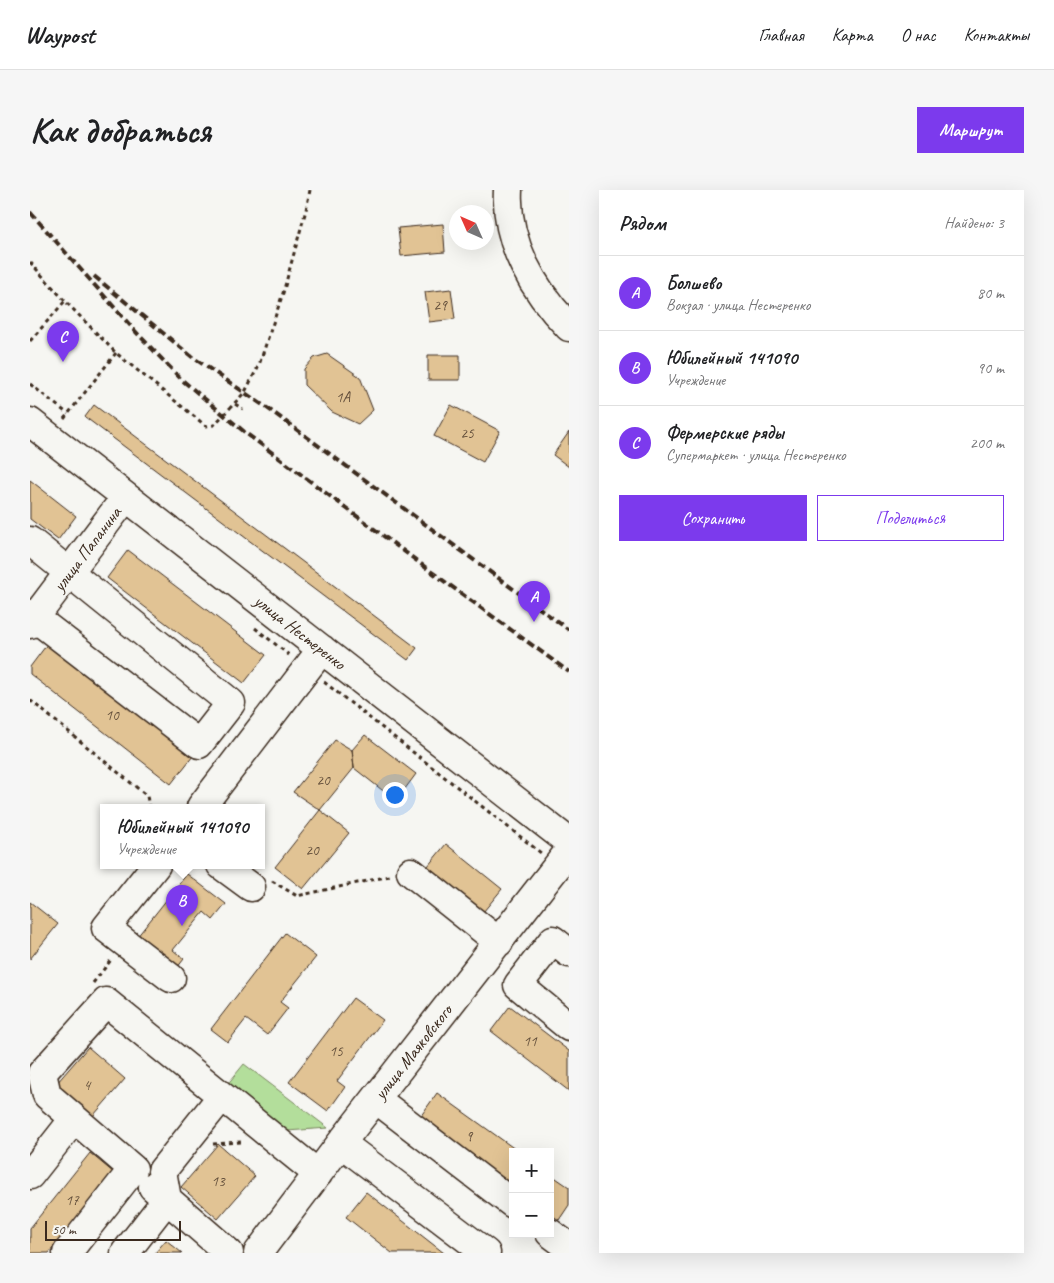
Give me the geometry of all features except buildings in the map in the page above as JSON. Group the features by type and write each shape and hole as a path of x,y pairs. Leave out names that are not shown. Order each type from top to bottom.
{"street":[{"path":"508,190 510,220 525,267 536,287 552,309 569,327"},
{"name":"улица Нестеренко","path":"40,430 569,842"},
{"name":"улица Папанина","path":"32,618 126,498"},
{"path":"30,541 231,703 199,744 32,618"},
{"path":"203,804 322,649"},
{"name":"улица Маяковского","path":"266,1250 341,1143 569,851"},
{"path":"153,869 106,928 171,978"},
{"path":"411,872 499,942"},
{"path":"569,953 553,940 518,985 569,1027"},
{"path":"229,1253 47,1095 42,1073 106,1002 318,1174"},
{"path":"125,1253 167,1199 162,1171 222,1096"},
{"path":"376,1099 509,1201"},
{"path":"30,1175 74,1119"},
{"path":"341,1143 486,1253"},
{"path":"67,1253 133,1170"},
{"path":"554,1235 569,1247"}],"path":[{"path":"30,262 116,353 206,426 214,425 245,392 259,364 283,293 310,190"},
{"path":"30,341 65,301"},
{"path":"40,430 68,414 116,353"},
{"path":"30,384 68,414"},
{"path":"235,404 243,409"},
{"path":"30,700 147,796 148,804"},
{"path":"238,877 255,871 297,896 411,872"}],"green space":[{"path":"244,1064 328,1128 273,1132 222,1091"}],"railway":[{"path":"30,212 136,332 182,380 247,434 569,672"},
{"path":"94,276 191,356 270,410 569,630"}],"place":[{"name":"Фермерские ряды","path":"63,362"},
{"name":"Болшево","path":"534,622"},
{"name":"Юбилейный 141090","path":"182,926"}]}
